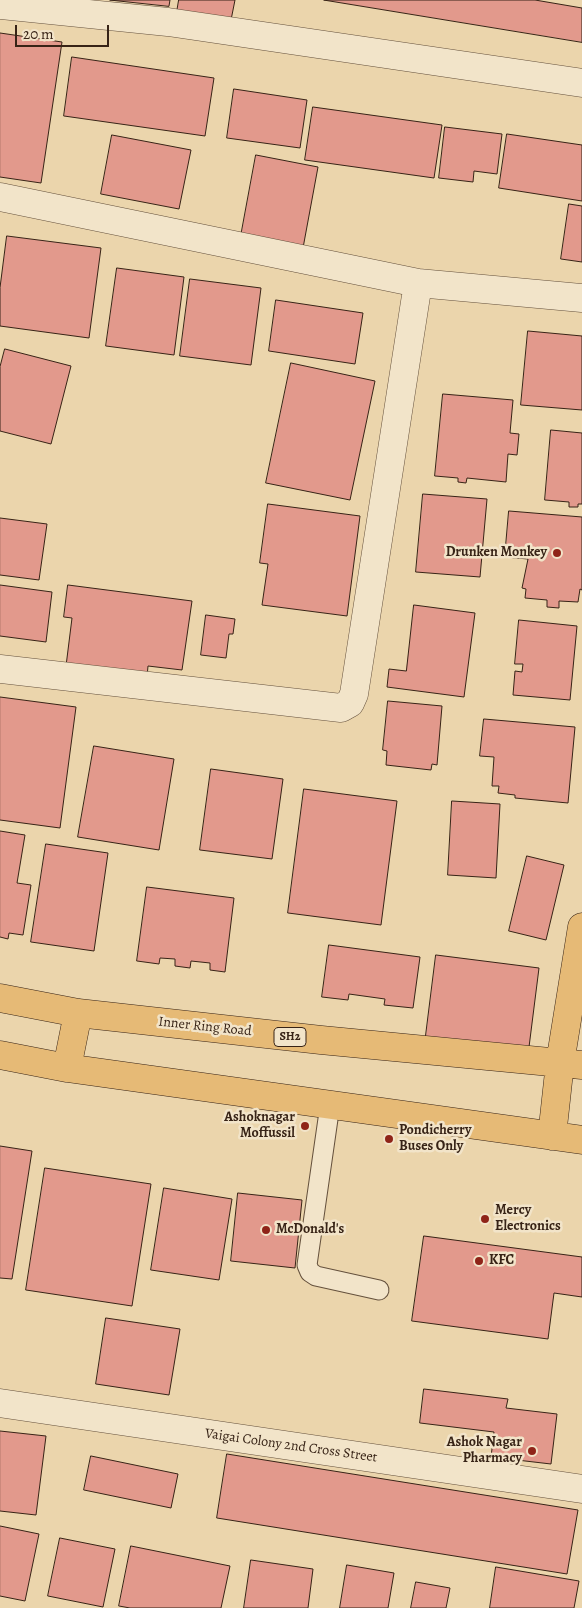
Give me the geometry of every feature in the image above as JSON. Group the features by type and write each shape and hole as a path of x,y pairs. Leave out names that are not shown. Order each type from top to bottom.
{"main road":[{"path":"552,1136 571,1064 582,928"},
{"name":"Inner Ring Road","path":"0,998 78,1013 571,1064"},
{"path":"67,1068 78,1013"},
{"path":"0,1056 67,1068 582,1140"}],"street":[{"path":"0,5 168,22 582,83"},
{"path":"0,197 418,283 582,298"},
{"path":"0,669 341,708 350,703 354,694 418,283"},
{"name":"Vaigai Colony 2nd Cross Street","path":"0,1403 582,1489"}],"lane":[{"path":"330,1105 307,1266 310,1272 316,1276 379,1290"}],"building":[{"path":"110,0 170,0 169,6"},
{"path":"179,0 235,0 231,20 177,12"},
{"path":"324,0 535,0 582,8 582,42"},
{"path":"0,33 62,42 41,183 0,177"},
{"path":"72,57 214,78 205,136 64,116"},
{"path":"234,89 307,100 300,148 227,138"},
{"path":"313,107 442,125 434,178 305,160"},
{"path":"445,127 502,134 497,174 474,171 473,182 439,178"},
{"path":"507,134 582,145 582,201 499,188"},
{"path":"112,135 191,150 179,209 101,194"},
{"path":"256,155 318,167 303,248 241,236"},
{"path":"569,204 582,206 582,262 561,259"},
{"path":"7,236 101,248 89,338 0,326 0,288"},
{"path":"117,268 184,277 174,355 106,346"},
{"path":"190,279 261,288 251,365 180,356"},
{"path":"276,300 363,313 355,364 269,351"},
{"path":"528,331 582,336 582,410 521,405"},
{"path":"5,349 71,366 51,444 0,431 0,367"},
{"path":"291,363 375,381 350,500 266,483"},
{"path":"443,394 513,400 510,433 519,434 517,455 508,454 506,482 467,478 466,483 458,482 458,478 435,476"},
{"path":"551,430 582,433 582,504 578,504 578,507 569,507 569,502 545,500"},
{"path":"423,494 487,499 480,577 416,572"},
{"path":"268,504 360,516 347,616 262,605 268,564 260,563"},
{"path":"509,511 582,517 582,590 580,589 578,602 559,601 559,608 547,607 547,600 525,598 526,589 522,588 528,559 505,557"},
{"path":"0,518 47,524 39,580 0,575"},
{"path":"0,585 52,592 46,642 0,636"},
{"path":"68,585 192,601 182,670 148,666 147,677 66,666 72,618 64,617"},
{"path":"414,605 475,613 464,697 387,687 389,669 406,671"},
{"path":"206,615 235,619 233,634 229,634 226,658 201,655"},
{"path":"519,620 577,626 570,700 513,695 515,671 522,672 523,664 515,664"},
{"path":"0,697 76,707 60,828 0,820"},
{"path":"388,701 442,706 437,765 432,764 431,770 386,765 387,751 383,750"},
{"path":"484,719 575,727 568,803 515,798 515,795 498,793 499,786 492,786 494,757 480,756"},
{"path":"94,746 174,759 159,850 78,837"},
{"path":"211,769 283,779 272,859 200,850"},
{"path":"304,789 397,801 381,925 288,913"},
{"path":"452,801 500,804 496,878 448,875"},
{"path":"0,831 25,835 17,883 31,885 23,935 9,933 8,939 0,937"},
{"path":"46,844 108,853 94,951 31,942"},
{"path":"527,856 564,865 546,940 509,931"},
{"path":"147,887 234,898 225,972 210,970 210,963 191,961 190,968 175,966 175,959 160,958 159,964 137,961"},
{"path":"329,945 420,957 413,1008 384,1005 385,999 349,994 348,1000 322,997"},
{"path":"436,955 539,968 528,1055 425,1043"},
{"path":"0,1146 32,1151 12,1279 0,1278"},
{"path":"45,1168 151,1184 132,1306 26,1290"},
{"path":"164,1188 232,1199 219,1280 151,1270"},
{"name":"McDonald's","path":"238,1193 302,1200 295,1268 231,1261"},
{"path":"424,1236 582,1257 582,1297 554,1293 548,1339 412,1321"},
{"path":"106,1318 180,1329 169,1395 96,1384"},
{"path":"424,1389 508,1399 506,1408 557,1414 551,1464 491,1457 494,1432 420,1423"},
{"path":"0,1431 46,1436 36,1515 0,1511"},
{"path":"227,1454 578,1510 567,1574 217,1518"},
{"path":"91,1456 178,1474 171,1508 84,1490"},
{"path":"0,1526 39,1534 25,1601 0,1596"},
{"path":"60,1538 115,1549 103,1607 48,1596"},
{"path":"131,1546 230,1566 221,1608 130,1608 119,1606"},
{"path":"251,1560 313,1569 308,1608 244,1608"},
{"path":"347,1565 394,1573 388,1608 340,1608"},
{"path":"496,1567 579,1581 574,1608 490,1608"},
{"path":"416,1582 450,1588 446,1608 411,1608"}],"place":[{"name":"Drunken Monkey","path":"557,553"},
{"name":"Ashoknagar Moffussil","path":"305,1126"},
{"name":"Pondicherry Buses Only","path":"389,1139"},
{"name":"Mercy Electronics","path":"485,1219"},
{"name":"McDonald's","path":"266,1230"},
{"name":"KFC","path":"479,1261"},
{"name":"Ashok Nagar Pharmacy","path":"532,1451"}]}
